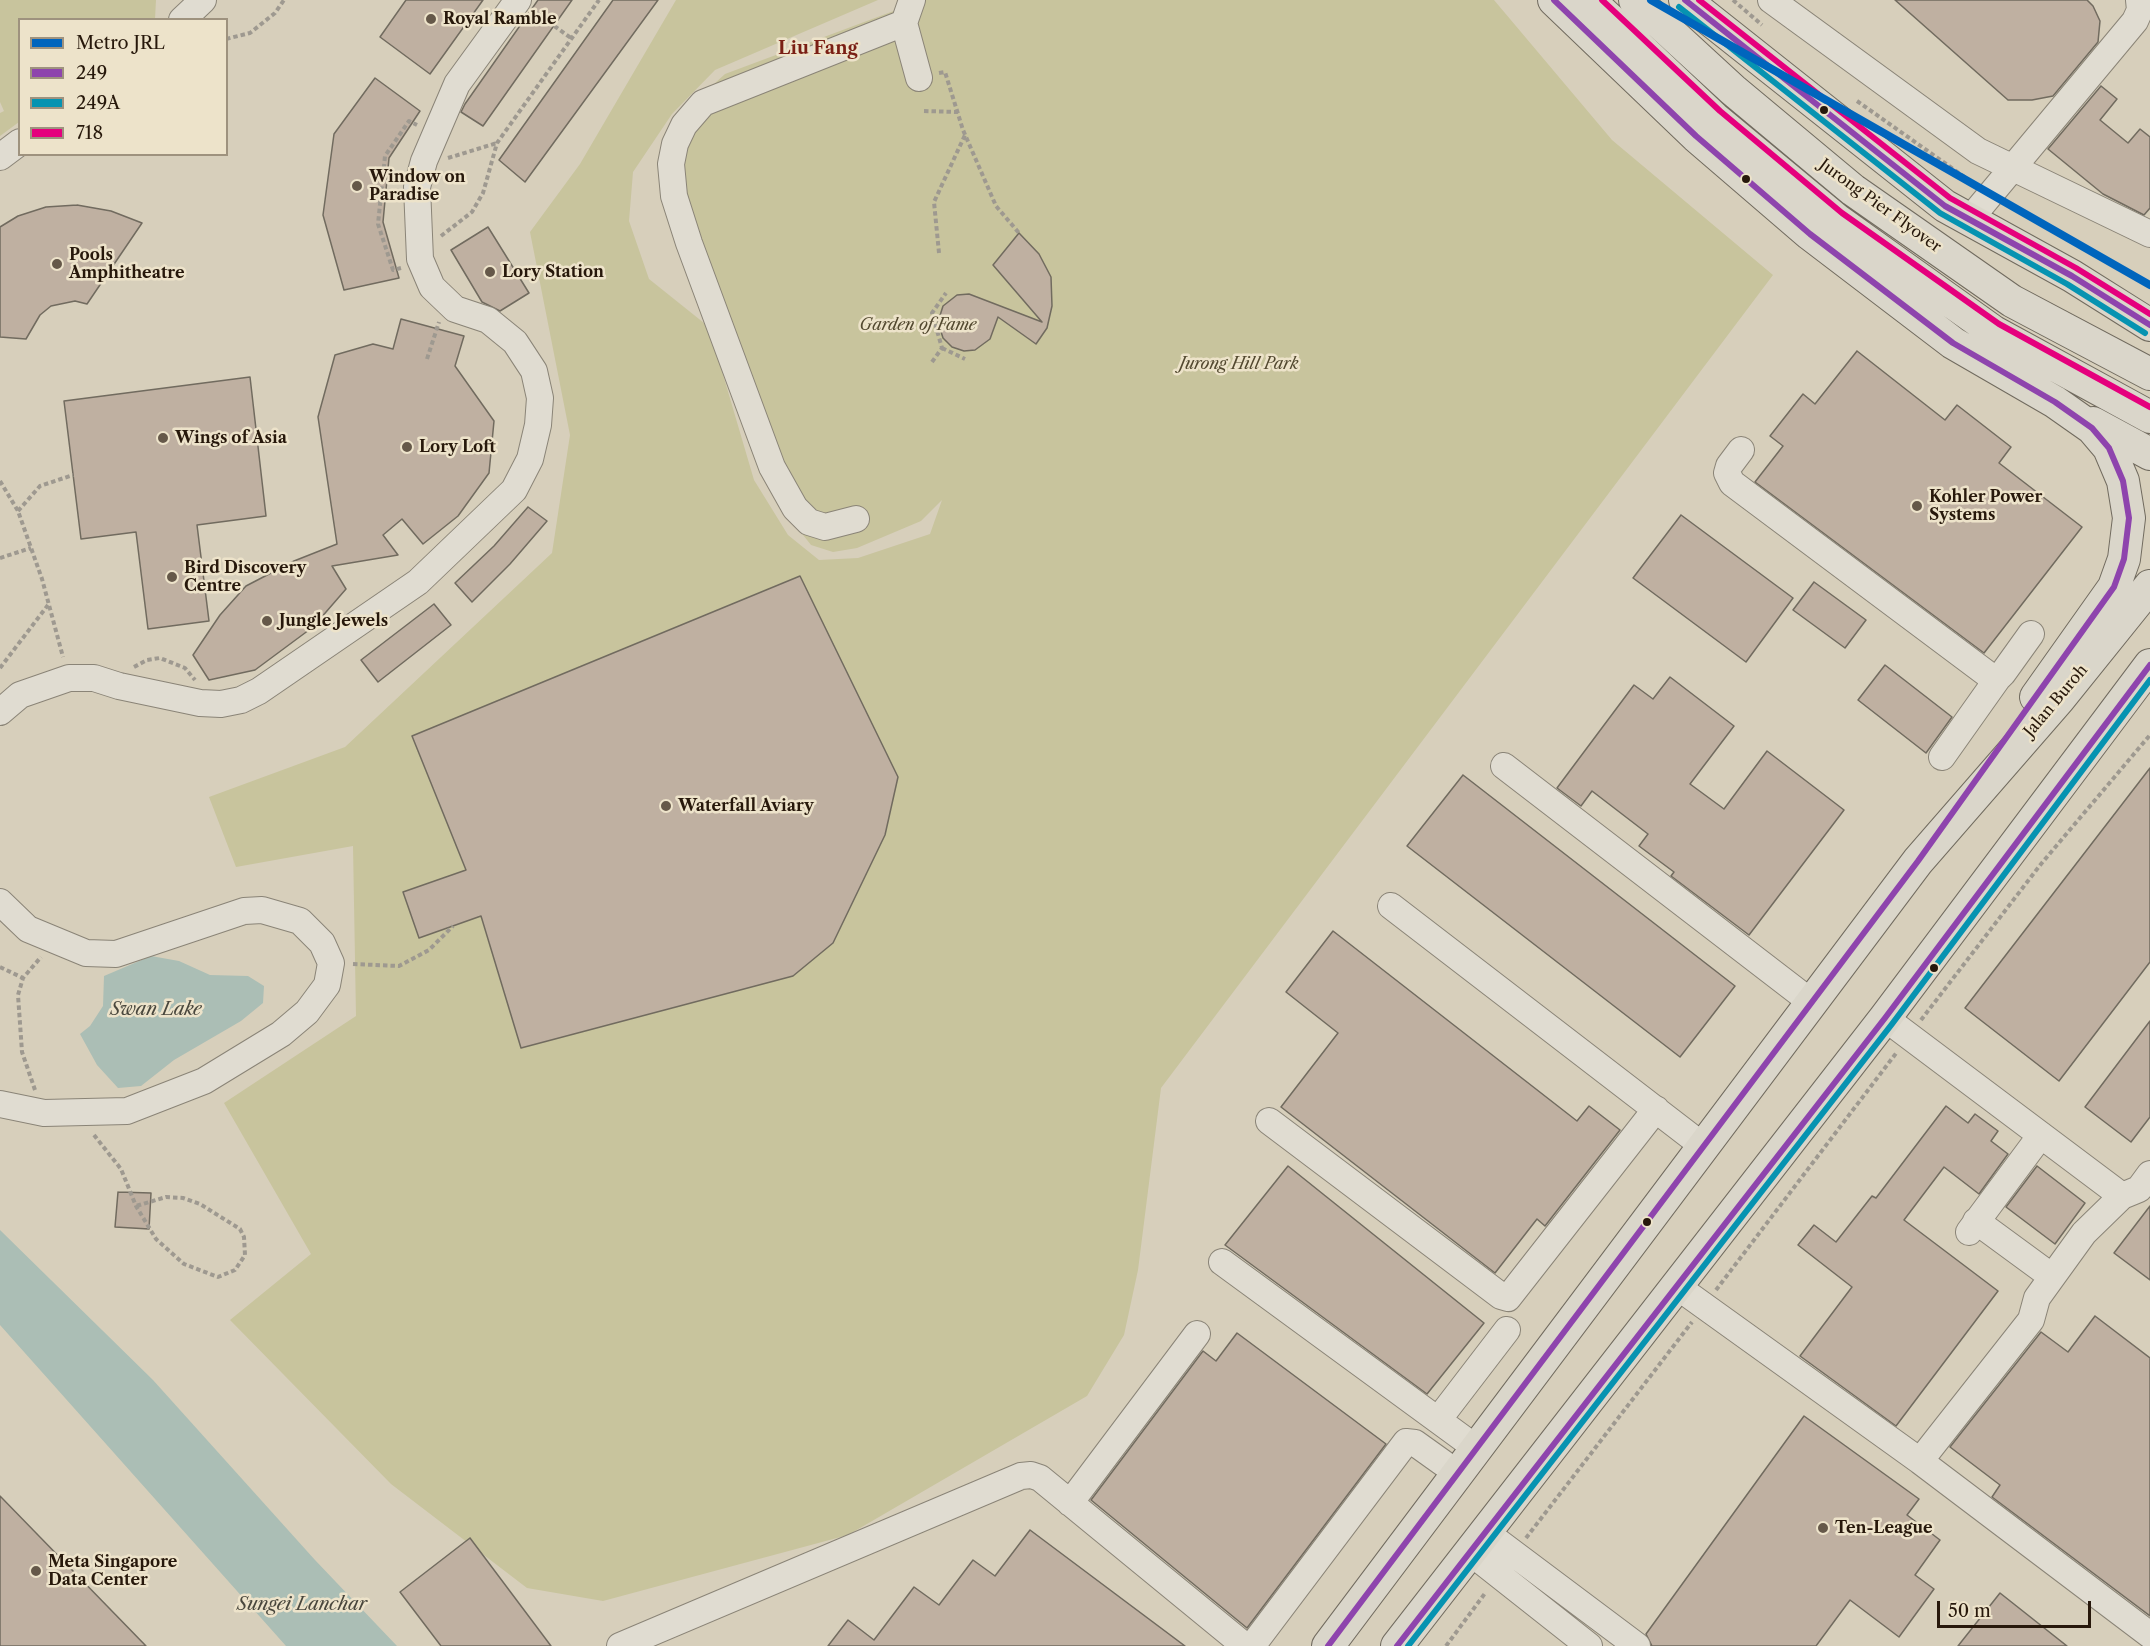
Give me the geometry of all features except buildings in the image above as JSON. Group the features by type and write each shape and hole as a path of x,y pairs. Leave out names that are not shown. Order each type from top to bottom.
{"main road":[{"path":"1554,0 1696,136 1810,234 1953,343 2150,454"},
{"name":"Jurong Pier Flyover","path":"1589,0 1714,118 1837,220 1994,332 2150,417"},
{"name":"Jurong Pier Flyover","path":"1635,0 1733,90 1853,190 2012,301 2150,374"},
{"path":"1685,0 1945,206 2072,276 2150,325"},
{"path":"1918,861 2114,587 2124,559 2129,518 2123,481 2109,448 2092,428 2055,402"},
{"name":"Jalan Buroh","path":"1328,1646 1660,1208 1703,1146 1918,861 2074,680 2150,586"},
{"path":"1397,1646 1675,1285 1885,1018 2150,665"},
{"path":"2021,838 2085,780 2150,697"}],"street":[{"path":"184,18 203,0"},
{"path":"1771,0 1978,151 2150,234"},
{"path":"1970,219 2135,21 2140,10 2139,0"},
{"path":"0,712 20,694 69,678 94,678 119,686 200,703 221,704 241,700 278,679 418,582 514,490 530,459 538,425 540,398 534,371 515,342 488,320 455,309 432,287 421,262 417,188 424,161 457,84 523,3"},
{"path":"856,519 825,527 809,522 795,508 772,467 689,243 674,196 671,164 675,144 684,125 704,103 908,11 919,78"},
{"path":"0,157 18,144"},
{"path":"1741,450 1729,466 1728,479 1732,483 1990,676 1998,678"},
{"path":"1942,757 2031,634"},
{"path":"1504,766 1811,1002"},
{"path":"0,902 28,929 58,943 86,953 116,954 244,911 262,910 300,921 322,943 331,963 327,985 307,1012 281,1034 204,1081 127,1111 55,1113 0,1104"},
{"path":"1391,906 1703,1146"},
{"path":"1885,1018 2122,1196"},
{"path":"1269,1121 1501,1296 1508,1298 1656,1109"},
{"path":"2041,1135 1973,1226 2051,1276"},
{"path":"1920,1461 2031,1320 2037,1298 2084,1233 2122,1196 2139,1189 2150,1174"},
{"path":"1222,1263 1476,1448"},
{"path":"1675,1285 1920,1461 2150,1635"},
{"path":"1438,1420 1507,1330"},
{"path":"1070,1503 1197,1334"},
{"path":"1252,1646 1406,1442 1415,1443 1457,1473"},
{"path":"620,1646 1021,1476 1031,1475 1040,1478 1245,1646"},
{"path":"1477,1542 1514,1554 1637,1646"},
{"path":"1477,1542 1498,1575 1589,1646"}],"path":[{"path":"228,38 250,33 275,13 284,0"},
{"path":"420,250 472,212 483,193 497,143 599,0"},
{"path":"523,3 571,38"},
{"path":"919,78 945,72 965,134 996,206 1019,233"},
{"path":"924,111 958,112"},
{"path":"393,270 378,224 385,156 409,121"},
{"path":"939,253 934,202 965,134"},
{"path":"424,161 461,156 497,143"},
{"path":"946,293 932,313 942,348 965,359"},
{"path":"427,359 439,321 455,309"},
{"path":"932,363 942,348"},
{"path":"18,511 40,486 73,475"},
{"path":"0,481 18,511 31,548 69,678"},
{"path":"0,558 31,548"},
{"path":"0,668 48,604"},
{"path":"1514,1554 2041,864 2150,735"},
{"path":"331,963 399,966 429,950 453,926"},
{"path":"58,943 33,963 23,978 18,995 22,1052 55,1113 97,1138 121,1169 136,1206 156,1239 184,1264 208,1275 227,1275 235,1270 245,1255 244,1237 240,1229 200,1204 183,1198 166,1197 136,1206"},
{"path":"0,967 23,978"},
{"path":"1446,1646 1498,1575"}],"green space":[{"path":"0,0 156,0 155,18 18,18 18,123 0,136 0,113 4,111 0,102"},
{"name":"Jurong Hill Park","path":"676,0 878,0 715,70 672,114 633,172 629,221 649,279 709,327 754,480 788,535 819,560 858,558 930,534 942,500 921,521 857,548 833,552 811,545 788,516 671,225 680,115 725,74 923,0 1494,0 1612,140 1773,275 1161,1088 1138,1270 1124,1335 1087,1396 848,1535 603,1601 527,1588 391,1484 230,1320 311,1254 224,1103 356,1016 353,846 236,867 209,797 345,747 552,553 570,435 530,232 580,164","holes":["799,576 898,777 885,835 833,943 793,976 522,1048 466,870 412,736"]}],"water":[{"name":"Swan Lake","path":"151,956 179,961 210,975 248,976 264,986 263,1003 241,1021 174,1060 141,1086 118,1088 97,1065 80,1034 90,1026 103,1006 104,976"},
{"name":"Sungei Lanchar","path":"0,1230 153,1380 315,1560 397,1646 286,1646 0,1325"}],"metro line":[{"name":"JRL","path":"1651,0 2150,285"}],"transit line":[{"name":"249","path":"1328,1646 1918,861 2114,587 2124,559 2129,518 2123,481 2109,448 2092,428 2055,402 1953,343 1810,234 1696,136 1554,0"},
{"name":"718","path":"1602,0 1720,111 1842,213 1999,324 2150,407"},
{"name":"249","path":"1685,0 1945,206 2072,276 2150,325"},
{"name":"718","path":"1699,0 1950,198 2076,268 2150,314"},
{"name":"249A","path":"1679,7 1940,213 2067,284 2145,333"},
{"name":"249","path":"1397,1646 1885,1018 2150,665"},
{"name":"249A","path":"1408,1646 1892,1024 2150,680"}],"place":[{"name":"Royal Ramble","path":"431,19"},
{"name":"Window on Paradise","path":"357,186"},
{"name":"Pools Amphitheatre","path":"57,264"},
{"name":"Lory Station","path":"490,272"},
{"name":"Wings of Asia","path":"163,438"},
{"name":"Lory Loft","path":"407,447"},
{"name":"Kohler Power Systems","path":"1917,506"},
{"name":"Bird Discovery Centre","path":"172,577"},
{"name":"Jungle Jewels","path":"267,621"},
{"name":"Waterfall Aviary","path":"666,806"},
{"name":"Ten-League","path":"1823,1528"},
{"name":"Meta Singapore Data Center","path":"36,1571"}],"district":[{"name":"Liu Fang","path":"818,49"}],"park label":[{"name":"Garden of Fame","path":"918,325"}]}
